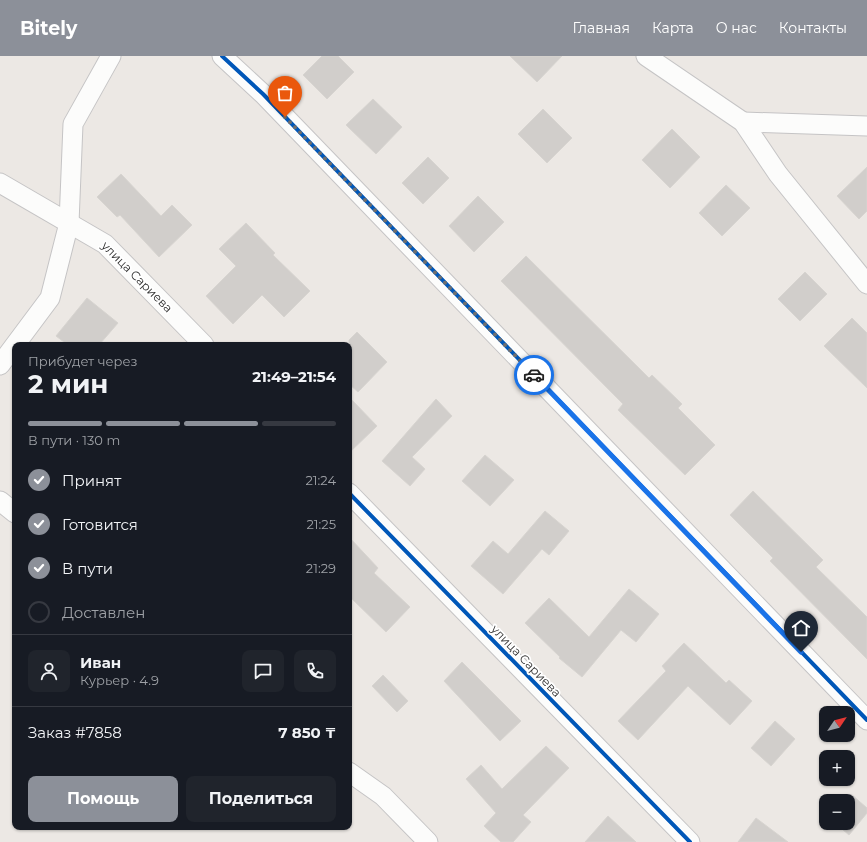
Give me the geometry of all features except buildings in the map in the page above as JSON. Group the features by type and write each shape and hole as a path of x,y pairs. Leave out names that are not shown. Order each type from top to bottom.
{"street":[{"path":"17,342 50,298 69,223 73,124 111,56"},
{"path":"222,56 269,100 867,720"},
{"path":"646,56 743,122 778,174 867,284"},
{"path":"743,122 867,126"},
{"name":"улица Сариева","path":"0,183 105,244 201,342"},
{"path":"0,365 12,349"},
{"name":"улица Сариева","path":"352,496 690,842"},
{"path":"0,501 12,511"},
{"path":"352,774 383,796 428,842"}],"cycle path":[{"path":"222,56 263,94 867,720"},
{"path":"352,496 690,842"}],"way so far":[{"path":"285,117 534,375"}],"route":[{"path":"534,375 801,652"}]}
